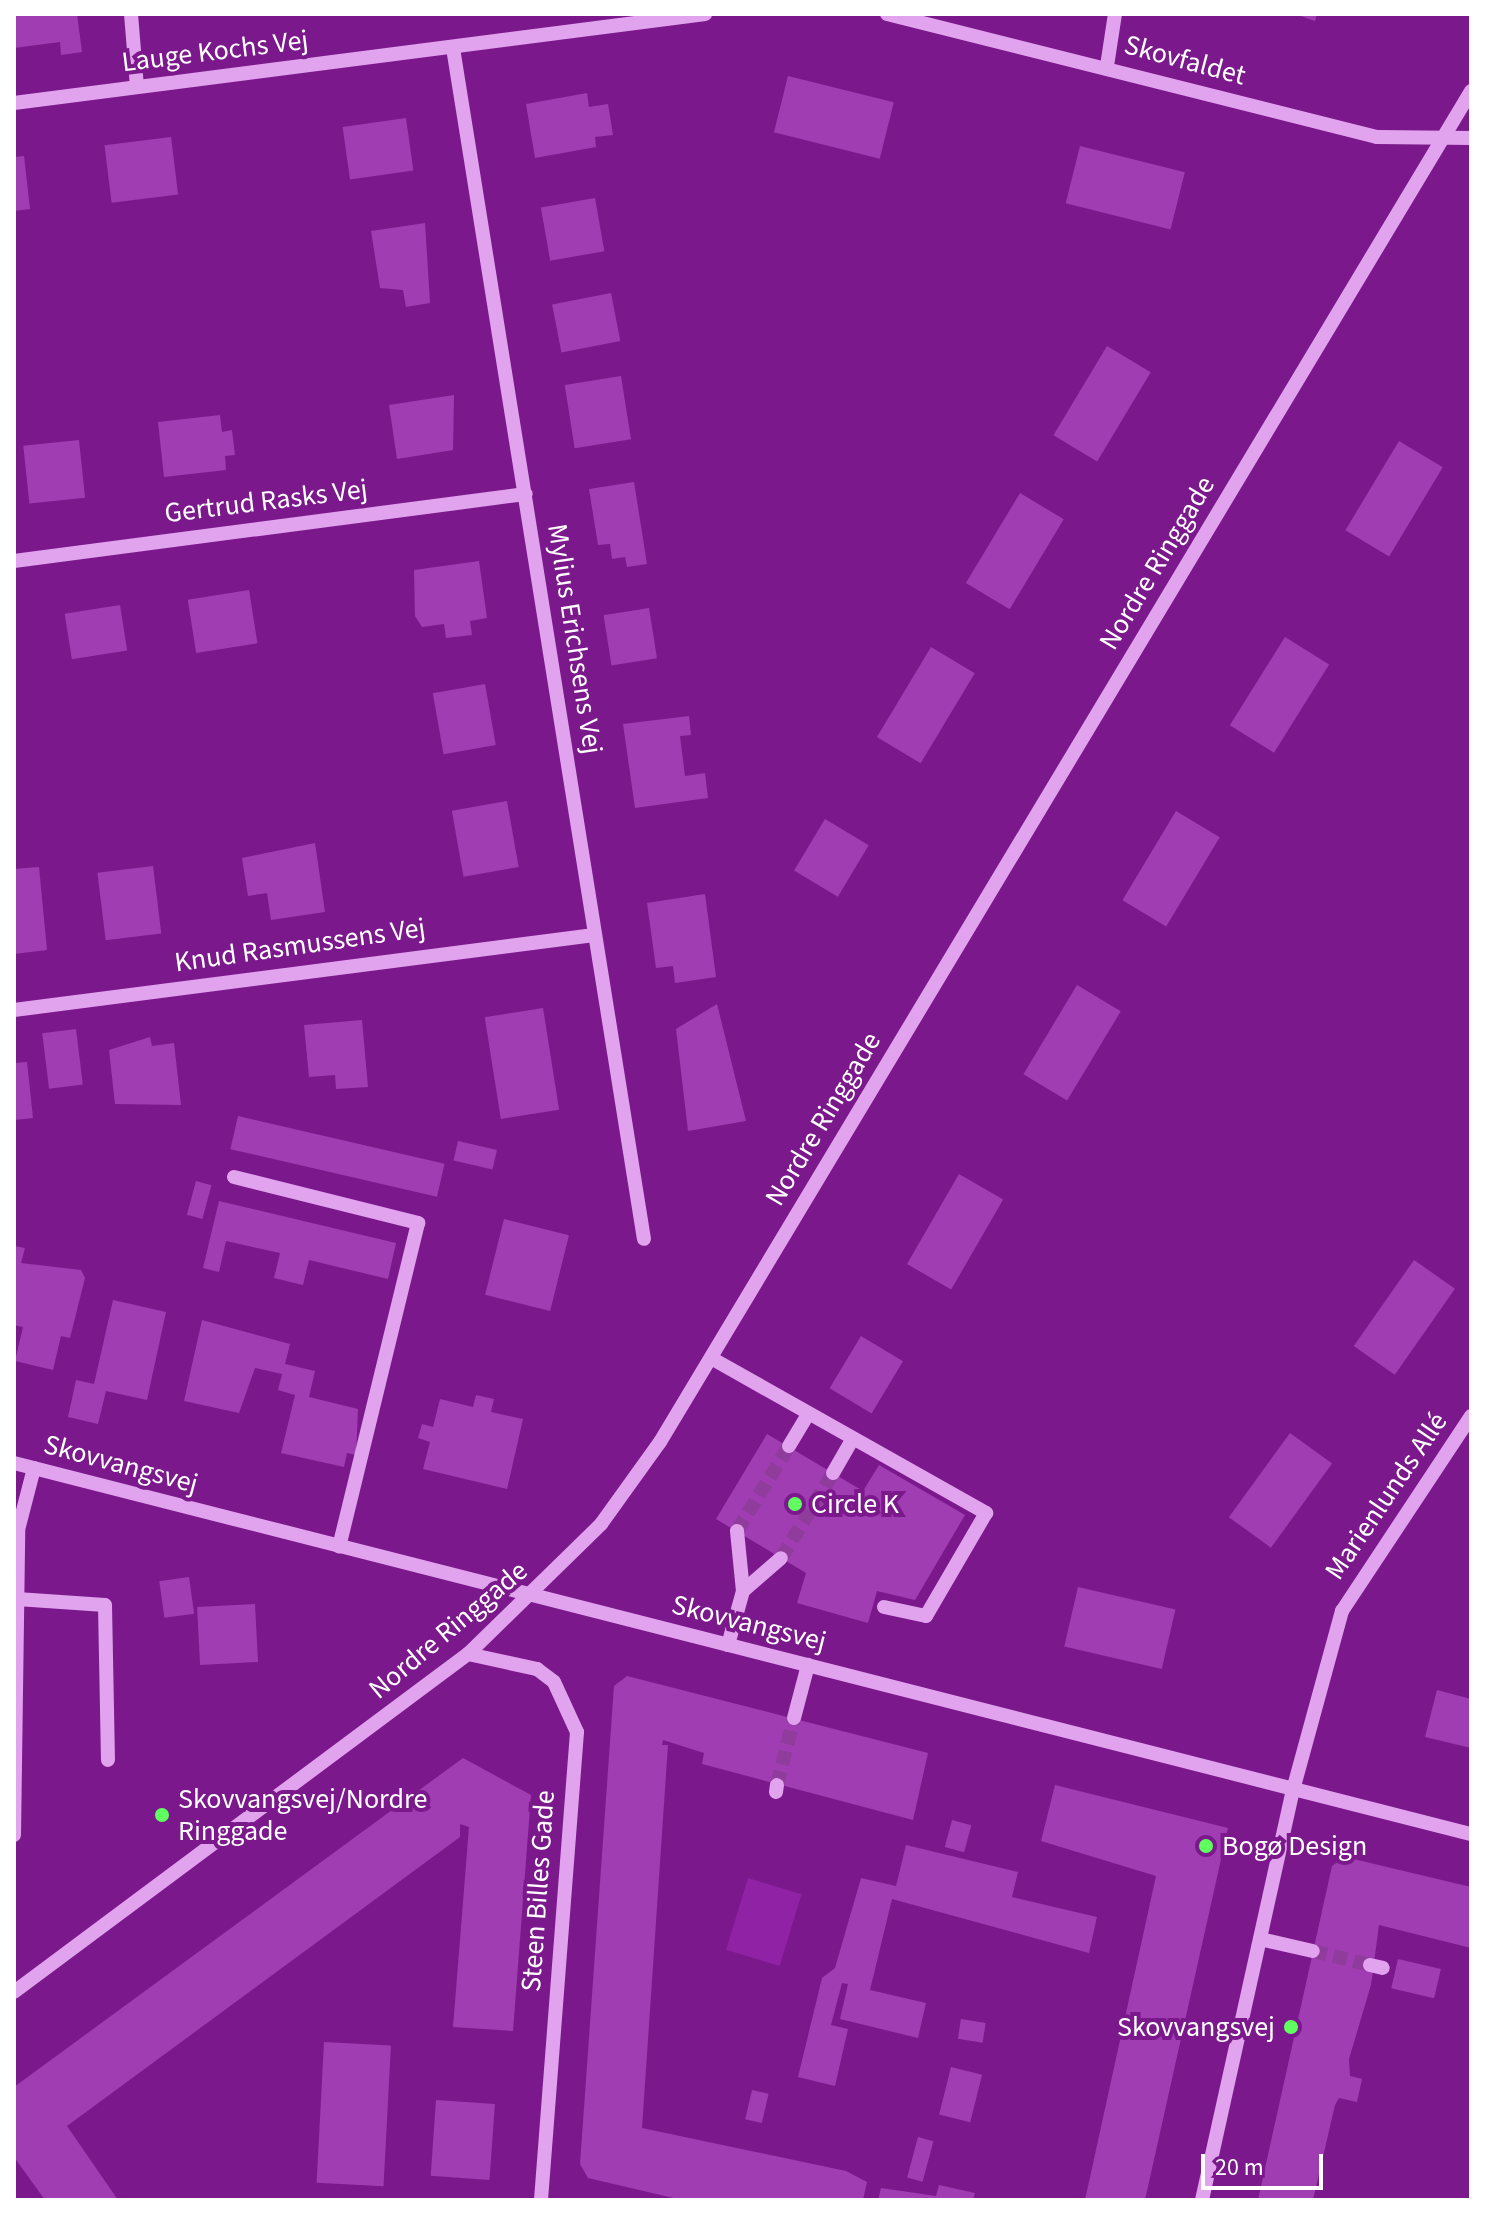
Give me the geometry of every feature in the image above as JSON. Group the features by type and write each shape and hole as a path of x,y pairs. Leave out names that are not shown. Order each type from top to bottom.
{"street":[{"path":"131,14 137,87"},
{"path":"660,17 705,14"},
{"name":"Skovfaldet","path":"887,14 1107,66 1377,137 1471,138"},
{"path":"1107,66 1115,14"},
{"name":"Lauge Kochs Vej","path":"14,103 453,48 660,17"},
{"name":"Mylius Erichsens Vej","path":"453,48 644,1239"},
{"name":"Nordre Ringgade","path":"14,1992 468,1654 535,1595 626,1491 711,1358 1471,91"},
{"name":"Gertrud Rasks Vej","path":"14,561 526,494"},
{"name":"Knud Rasmussens Vej","path":"14,1010 594,935"},
{"path":"234,1177 418,1223 339,1547"},
{"path":"711,1358 851,1442 894,1457 986,1513 926,1616 884,1607"},
{"path":"789,1446 807,1416"},
{"name":"Marienlunds Allé","path":"1202,2200 1293,1790 1342,1611 1471,1416"},
{"path":"833,1473 851,1442"},
{"name":"Skovvangsvej","path":"14,1463 1471,1834"},
{"path":"14,1835 18,1530 34,1468"},
{"path":"728,1645 743,1591 737,1531"},
{"path":"743,1591 781,1558"},
{"path":"17,1599 105,1605 108,1760"},
{"name":"Steen Billes Gade","path":"468,1654 505,1658 554,1682 577,1732 541,2200"},
{"path":"794,1718 808,1665"},
{"path":"1260,1939 1313,1951"}],"shaded area":[{"path":"748,1878 802,1894 780,1966 726,1950"}],"building":[{"path":"14,14 77,14 82,52 61,55 60,42 14,48"},
{"path":"1295,14 1317,14 1315,21"},
{"path":"788,76 894,102 880,159 774,132"},
{"path":"587,93 589,107 608,104 613,135 595,137 596,147 535,158 526,104"},
{"path":"406,118 413,170 350,179 343,127"},
{"path":"171,137 178,195 112,203 104,145"},
{"path":"1080,146 1185,172 1171,229 1066,203"},
{"path":"24,156 30,209 14,211 14,157"},
{"path":"595,198 604,251 550,261 541,208"},
{"path":"425,223 430,303 406,307 403,290 380,288 371,231"},
{"path":"611,293 620,341 561,353 552,304"},
{"path":"1107,346 1151,372 1097,461 1053,435"},
{"path":"621,376 631,439 575,448 565,385"},
{"path":"454,395 453,450 397,459 389,405"},
{"path":"220,415 222,432 232,430 235,455 225,456 226,470 164,477 158,422"},
{"path":"79,440 85,498 29,504 23,446"},
{"path":"1399,441 1443,467 1389,556 1345,530"},
{"path":"634,482 647,564 627,567 625,557 612,559 610,544 598,545 589,489"},
{"path":"1020,493 1064,519 1010,609 966,583"},
{"path":"479,561 487,618 470,621 472,635 446,638 444,624 422,627 415,616 414,570"},
{"path":"249,590 257,643 196,653 188,600"},
{"path":"120,605 127,650 72,659 65,614"},
{"path":"649,608 657,658 612,666 604,615"},
{"path":"1285,637 1329,665 1274,753 1230,725"},
{"path":"931,647 975,673 921,763 877,737"},
{"path":"485,684 496,745 444,754 433,693"},
{"path":"689,716 691,735 680,736 685,776 705,773 708,798 635,808 623,724"},
{"path":"507,801 519,867 463,877 452,811"},
{"path":"1176,811 1220,837 1166,926 1122,900"},
{"path":"825,819 869,845 838,897 794,870"},
{"path":"315,843 325,912 271,920 267,893 248,896 242,858"},
{"path":"153,866 161,933 106,940 97,873"},
{"path":"39,867 47,950 14,954 14,869"},
{"path":"705,894 716,977 675,983 673,966 656,968 647,903"},
{"path":"1077,985 1121,1011 1067,1100 1023,1074"},
{"path":"717,1004 746,1121 688,1131 676,1029"},
{"path":"543,1008 559,1110 501,1119 485,1017"},
{"path":"362,1020 368,1087 336,1089 335,1075 309,1077 304,1025"},
{"path":"76,1029 83,1085 49,1089 42,1033"},
{"path":"150,1037 152,1046 174,1043 181,1105 115,1104 109,1050"},
{"path":"27,1062 33,1118 14,1120 14,1063"},
{"path":"238,1116 445,1164 437,1197 230,1149"},
{"path":"458,1141 497,1150 492,1169 454,1160"},
{"path":"959,1174 1003,1200 951,1290 907,1264"},
{"path":"196,1181 211,1185 202,1219 187,1215"},
{"path":"219,1201 396,1243 388,1279 309,1260 303,1285 274,1278 280,1253 226,1241 219,1272 203,1268"},
{"path":"504,1219 569,1235 550,1311 485,1295"},
{"path":"14,1246 25,1248 21,1263 81,1270 85,1278 70,1338 61,1336 53,1370 15,1361 23,1327 14,1325"},
{"path":"1414,1260 1455,1289 1395,1375 1354,1346"},
{"path":"113,1300 166,1312 147,1400 106,1391 98,1424 68,1417 76,1380 94,1384"},
{"path":"202,1320 290,1344 285,1364 315,1371 309,1397 358,1409 356,1455 347,1453 344,1467 281,1453 295,1395 278,1390 282,1374 255,1368 239,1413 184,1401"},
{"path":"861,1336 903,1361 872,1414 830,1388"},
{"path":"476,1395 494,1399 491,1412 523,1419 507,1489 423,1469 430,1442 418,1438 422,1424 433,1427 440,1399 473,1407"},
{"path":"1290,1433 1332,1464 1271,1548 1229,1517"},
{"path":"767,1434 863,1491 879,1465 965,1515 915,1600 877,1591 868,1623 797,1603 806,1573 716,1519"},
{"path":"189,1577 194,1614 164,1618 159,1581"},
{"path":"1078,1587 1175,1609 1162,1669 1064,1646"},
{"path":"255,1604 258,1662 200,1665 197,1607"},
{"path":"627,1676 928,1753 913,1820 702,1764 704,1753 663,1740 662,1745 668,1745 642,2128 846,2171 867,2182 863,2200 682,2200 588,2178 580,2164 614,1686"},
{"path":"1437,1690 1471,1699 1471,1748 1425,1737"},
{"path":"463,1758 531,1795 513,2031 453,2027 469,1827 460,1824 460,1837 67,2126 118,2200 45,2200 14,2157 14,2087"},
{"path":"1055,1785 1228,1828 1145,2200 1085,2200 1156,1876 1041,1841"},
{"path":"952,1820 971,1825 964,1852 945,1847"},
{"path":"906,1845 1018,1872 1012,1897 1097,1917 1089,1953 892,1899 870,1990 926,2003 918,2038 840,2019 848,1984 842,1983 831,2025 848,2029 835,2086 798,2077 822,1978 835,1968 861,1878 896,1886"},
{"path":"1345,1857 1471,1887 1471,1948 1379,1925 1371,1985 1349,2059 1350,2076 1362,2079 1357,2102 1339,2098 1335,2105 1313,2200 1258,2200 1332,1866"},
{"path":"1398,1959 1441,1969 1434,1998 1391,1988"},
{"path":"961,2019 986,2023 983,2043 958,2039"},
{"path":"324,2042 391,2046 384,2186 317,2183"},
{"path":"951,2067 982,2075 970,2122 939,2115"},
{"path":"752,2090 769,2094 762,2123 745,2119"},
{"path":"436,2100 495,2104 490,2180 431,2176"},
{"path":"918,2137 933,2141 923,2182 907,2178"},
{"path":"939,2185 975,2193 973,2200 878,2200 881,2188 936,2196"}],"tunnel":[{"path":"737,1531 789,1446"},
{"path":"781,1558 833,1473"},
{"path":"777,1785 794,1718"},
{"path":"1313,1951 1370,1965"}],"place":[{"name":"Circle K","path":"795,1504"},
{"name":"Skovvangsvej/Nordre Ringgade","path":"162,1815"},
{"name":"Bogø Design","path":"1206,1846"},
{"name":"Skovvangsvej","path":"1291,2027"}]}
